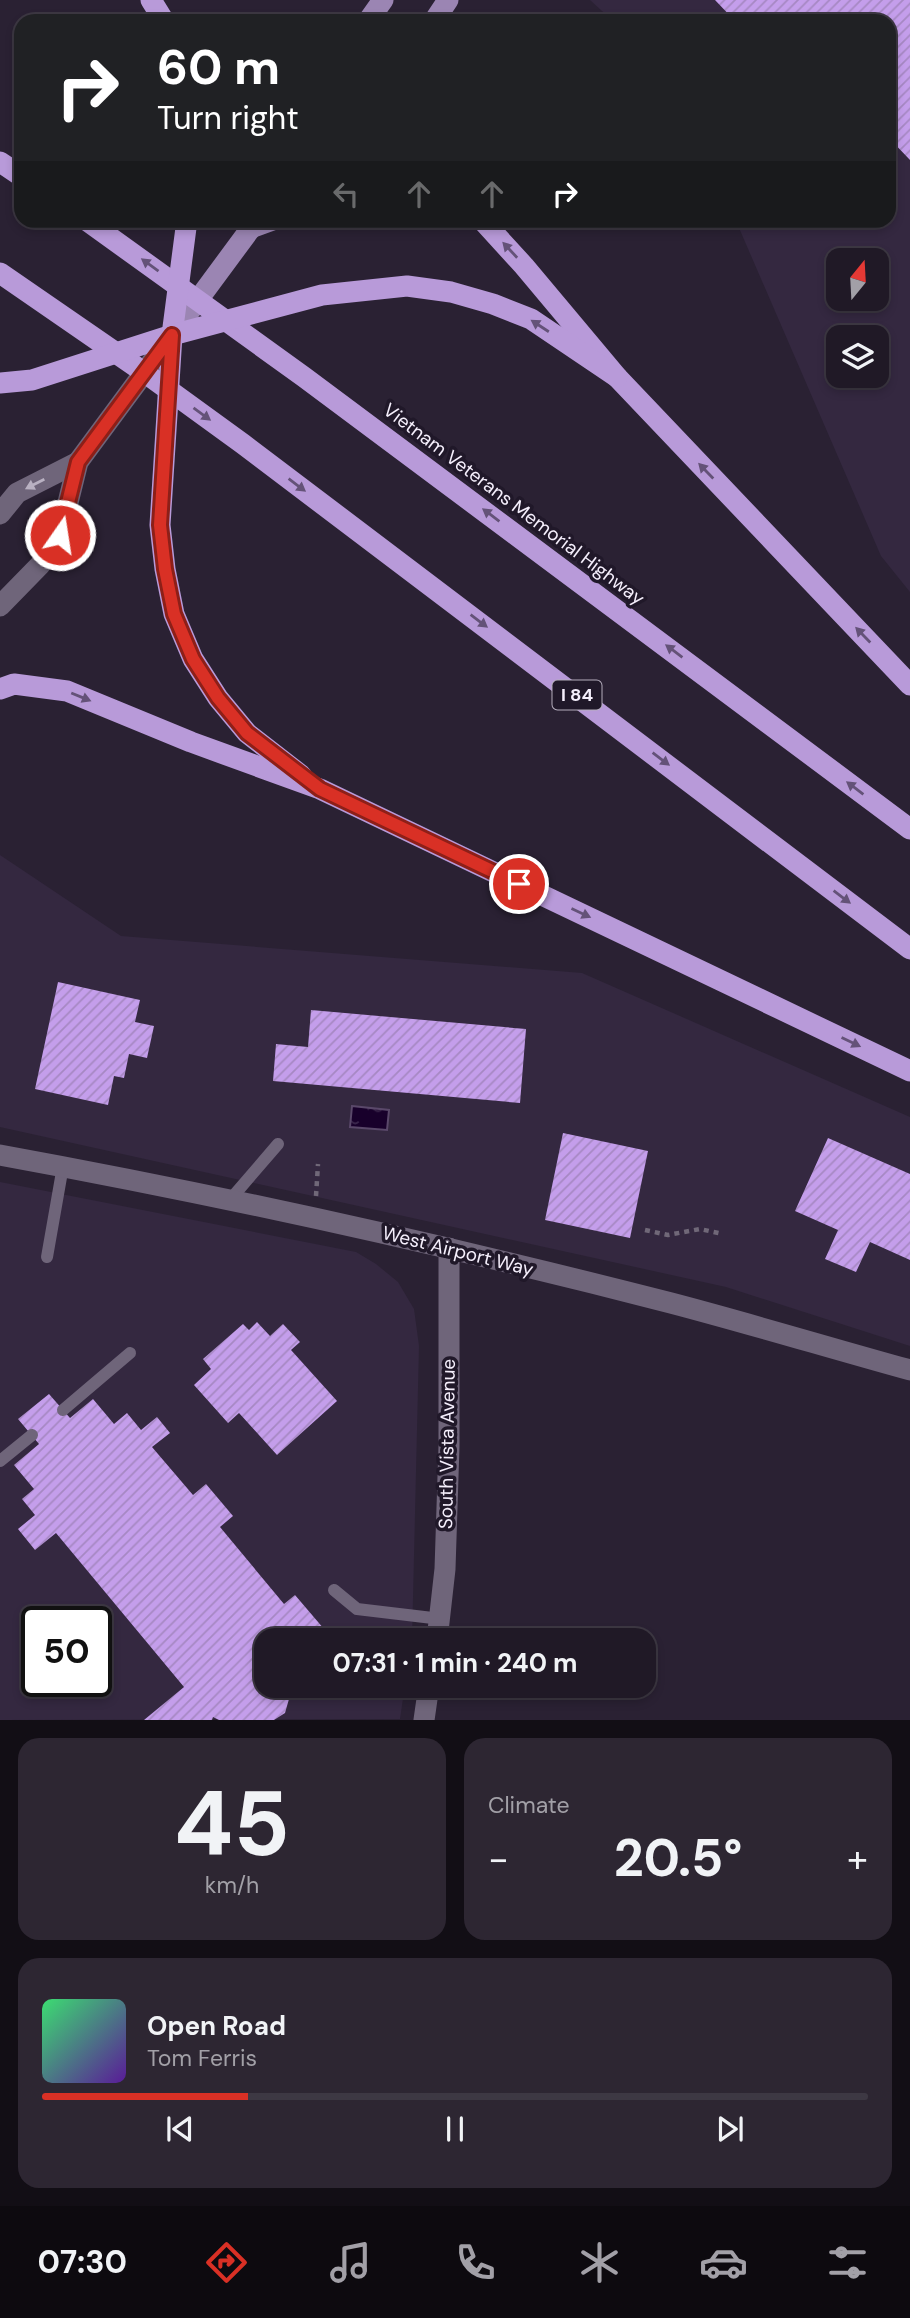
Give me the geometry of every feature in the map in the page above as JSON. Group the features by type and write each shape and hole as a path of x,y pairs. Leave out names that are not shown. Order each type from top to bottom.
{"highway":[{"name":"Vietnam Veterans Memorial Highway","path":"97,228 348,409 910,829"},
{"path":"186,228 172,335 160,525 174,614 193,659 218,698 247,733 320,789"},
{"path":"489,228 617,377 910,685"},
{"name":"I 84","path":"0,273 243,444 910,949"},
{"path":"0,383 32,380 172,335 322,295 407,286 451,292 531,319 617,377"},
{"path":"0,689 14,684 67,691 191,742 320,789 910,1071"}],"main road":[{"path":"172,335 248,228"}],"street":[{"path":"0,606 40,565 60,535 78,462 172,335"},
{"path":"0,514 17,493 78,462"},
{"name":"West Airport Way","path":"0,1155 344,1224 449,1248 681,1306 910,1370"},
{"name":"South Vista Avenue","path":"439,1628 449,1446 449,1248"},
{"path":"424,1720 427,1698"}],"lane":[{"path":"229,1201 278,1144"},
{"path":"47,1257 63,1167"},
{"path":"63,1410 130,1353"},
{"path":"0,1461 32,1435"},
{"path":"334,1590 357,1609 431,1628"}],"path":[{"path":"316,1196 318,1164"},
{"path":"645,1230 668,1235 701,1229 723,1234"}],"shaded area":[{"path":"590,0 910,0 910,592 881,556 739,228 896,228 896,14 605,14"},
{"path":"0,855 121,936 582,973 910,1117 910,1346 726,1287 0,1127"},
{"path":"0,1182 356,1252 398,1282 414,1309 419,1346 412,1628 254,1628 254,1698 403,1698 400,1719 0,1720"}],"water":[{"path":"352,1106 389,1110 387,1130 350,1127"}],"building":[{"path":"715,0 910,0 910,160 896,145 896,14 728,14"},
{"path":"58,982 140,1000 135,1022 154,1026 147,1058 129,1054 124,1078 114,1076 108,1105 35,1089"},
{"path":"311,1010 526,1029 520,1103 273,1081 276,1044 308,1047"},
{"path":"563,1133 648,1151 630,1238 545,1220"},
{"path":"828,1138 910,1174 910,1260 870,1242 856,1272 825,1259 838,1230 795,1211"},
{"path":"257,1322 270,1336 283,1324 300,1342 291,1350 337,1401 277,1455 239,1413 228,1423 194,1385 211,1369 203,1359 243,1324 249,1330"},
{"path":"49,1394 70,1418 93,1399 114,1424 127,1413 141,1430 157,1417 170,1433 152,1447 193,1495 206,1484 233,1516 220,1527 284,1604 295,1595 323,1628 254,1628 254,1698 289,1698 285,1713 274,1720 219,1720 213,1717 212,1720 144,1720 184,1687 56,1533 35,1550 18,1529 35,1515 22,1499 34,1489 14,1465 39,1444 18,1419"}],"route":[{"path":"60,535 78,462 172,335 160,525 174,614 193,659 218,698 247,733 320,789 519,884"}]}
